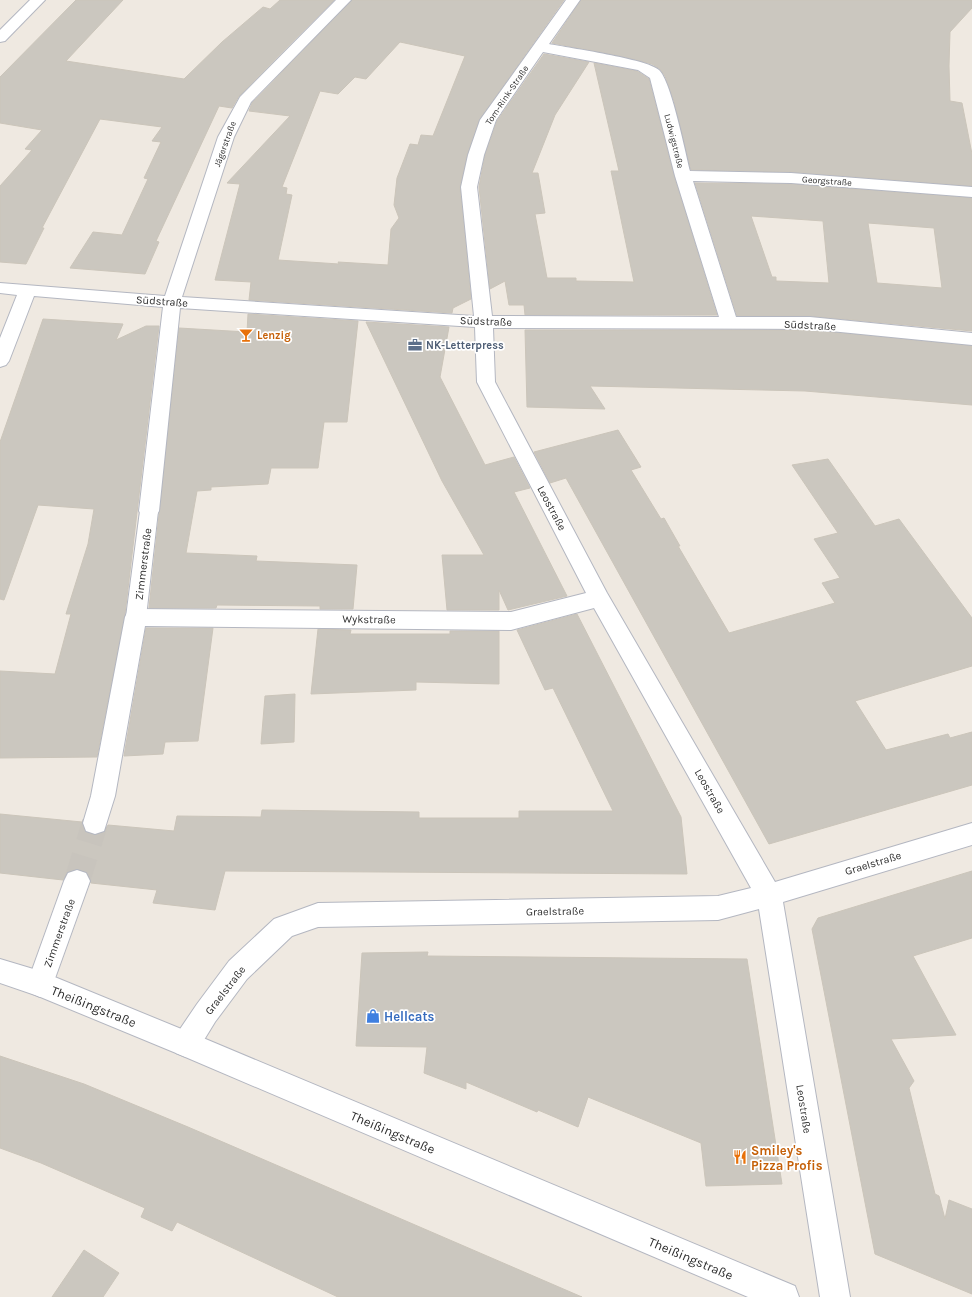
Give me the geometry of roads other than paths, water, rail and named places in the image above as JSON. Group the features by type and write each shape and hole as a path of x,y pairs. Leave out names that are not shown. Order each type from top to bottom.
{"street":[{"path":"0,38 38,0"},
{"name":"Jägerstraße","path":"172,302 234,119 246,100 344,0"},
{"name":"Tom-Rink-Straße","path":"484,322 469,187 476,155 488,120 573,0"},
{"name":"Ludwigstraße","path":"540,47 641,66 656,74 660,84 683,176 729,322"},
{"name":"Georgstraße","path":"683,176 791,178 972,192"},
{"name":"Südstraße","path":"0,288 172,302 484,322 729,322 810,324 972,339"},
{"path":"0,361 27,290"},
{"name":"Zimmerstraße","path":"149,511 172,302"},
{"name":"Leostraße","path":"484,322 486,382 599,598 769,895 836,1297"},
{"name":"Wykstraße","path":"136,617 511,621 599,598"},
{"name":"Zimmerstraße","path":"95,823 103,796 136,617"},
{"name":"Graelstraße","path":"186,1044 206,1012 238,970 283,927 318,915 718,908 769,895 972,834"},
{"name":"Zimmerstraße","path":"40,984 78,881"},
{"name":"Theißingstraße","path":"0,971 40,984 186,1044 784,1297"}],"lane":[{"name":"Zimmerstraße","path":"136,617 149,511"}],"tunnel":[{"path":"77,881 95,823"}],"place":[{"name":"Lenzig","path":"246,335"},
{"name":"NK-Letterpress","path":"415,345"},
{"name":"Hellcats","path":"373,1016"},
{"name":"Smiley's Pizza Profis","path":"740,1157"}]}
